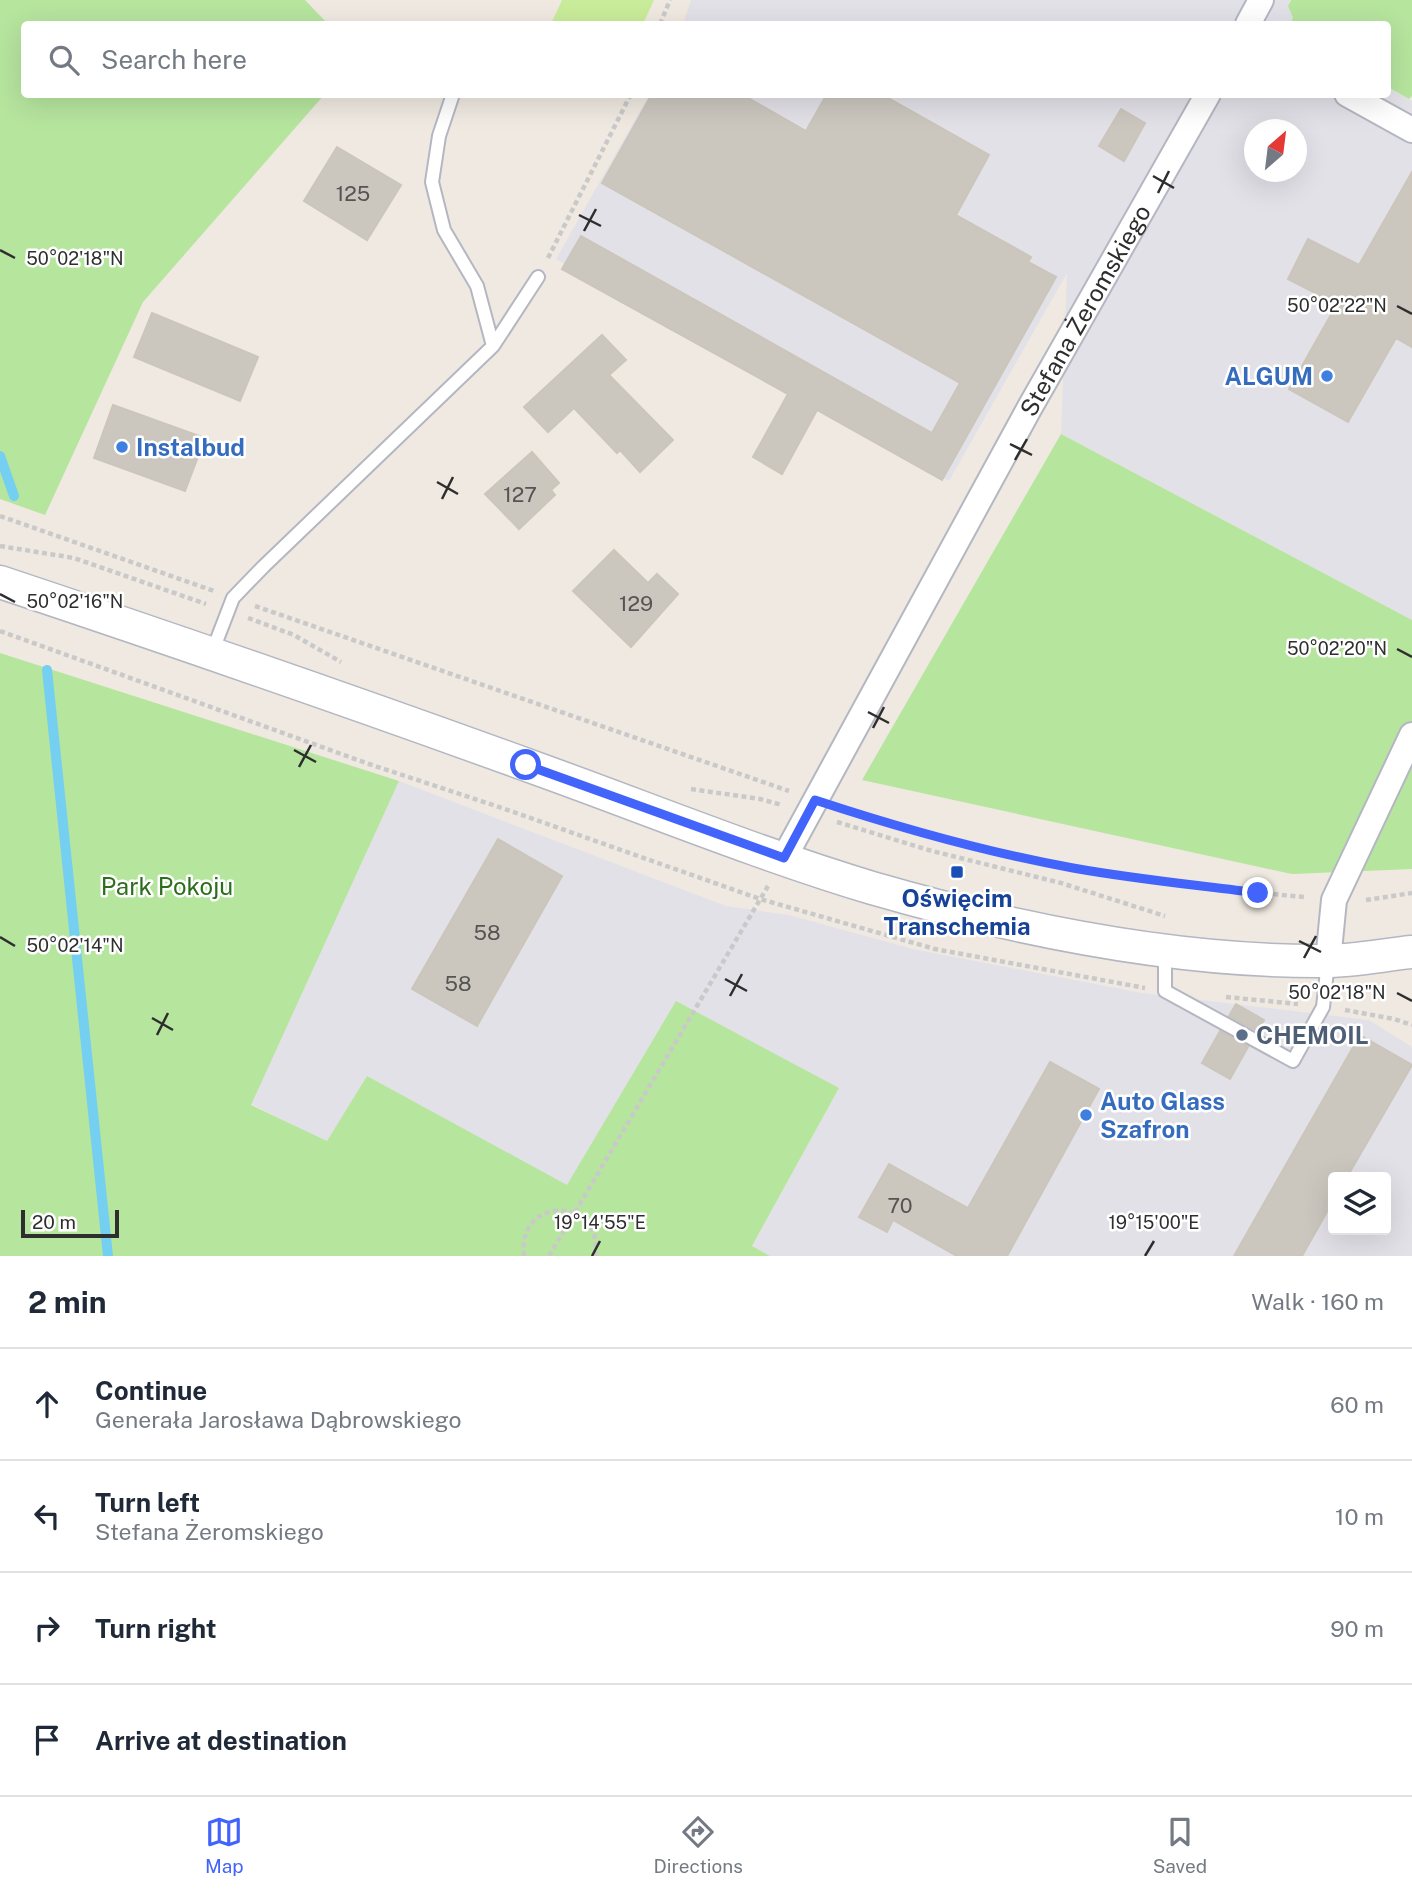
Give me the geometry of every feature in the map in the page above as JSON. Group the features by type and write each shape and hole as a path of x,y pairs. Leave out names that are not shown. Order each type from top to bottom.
{"street":[{"path":"1250,21 1261,0"},
{"name":"Stefana Żeromskiego","path":"784,858 1030,407 1206,98"},
{"path":"1354,98 1412,130"},
{"path":"0,582 372,709 871,888 1035,930 1165,950 1268,960 1328,961 1412,952"},
{"path":"1328,961 1334,900 1412,735"}],"lane":[{"path":"452,98 439,136 432,182 444,230 477,286 493,346"},
{"path":"211,655 233,598 493,346 538,277"},
{"path":"1165,950 1166,991 1293,1061 1322,1007 1328,961"}],"path":[{"path":"661,21 670,0"},
{"path":"538,277 629,98"},
{"path":"0,516 932,851 1061,883 1166,916"},
{"path":"0,546 74,558 227,610 294,635 351,668"},
{"path":"678,785 811,807 1075,869 1258,893 1355,902 1412,893"},
{"path":"549,1256 784,858"},
{"path":"524,1256 525,1234 531,1223 550,1211 562,1210 574,1212 592,1229 597,1240 596,1256"}],"shaded area":[{"path":"691,0 1290,0 1288,6 1295,21 684,21"},
{"path":"1391,89 1412,101 1412,620 1061,434 1067,273 949,481 556,259 647,98 1391,98"},
{"path":"399,781 726,906 789,915 913,949 1142,993 1369,1020 1412,1047 1412,1256 770,1256 752,1246 839,1088 567,1186 367,1076 327,1142 251,1104"}],"green space":[{"path":"0,0 305,0 325,21 21,21 21,98 321,98 143,302 45,515 0,499"},
{"path":"562,0 654,0 644,21 552,21"},
{"path":"1291,0 1412,0 1412,96 1409,99 1391,89 1391,21 1292,21 1293,18 1288,6"},
{"path":"1061,434 1412,620 1412,869 1292,874 862,780"},
{"name":"Park Pokoju","path":"0,653 399,781 251,1105 327,1141 367,1076 567,1185 676,1001 839,1088 752,1246 770,1256 0,1256"}],"building":[{"path":"650,98 748,98 806,131 825,98 888,98 989,155 956,215 1031,257 1028,262 1056,277 942,480 817,410 782,474 753,457 788,394 562,269 581,236 932,433 960,383 602,183"},
{"path":"1121,109 1145,123 1124,161 1099,146"},
{"path":"337,147 401,185 367,240 304,201"},
{"path":"1412,172 1412,347 1396,338 1348,422 1289,389 1337,304 1288,279 1308,239 1359,265"},
{"path":"152,313 258,357 240,401 134,357"},
{"path":"602,335 626,360 609,375 673,440 640,472 620,450 617,453 574,408 548,432 524,407"},
{"path":"113,405 205,438 185,491 94,458"},
{"path":"532,452 559,483 551,490 555,495 519,529 485,494"},
{"path":"614,550 648,583 657,574 678,594 631,647 573,591"},
{"path":"498,839 562,876 477,1026 412,989"},
{"path":"1236,1004 1264,1020 1257,1031 1229,1016"},
{"path":"1220,1031 1248,1047 1230,1079 1202,1063"},
{"path":"1360,1035 1412,1065 1350,1172 1328,1172 1328,1210 1302,1256 1234,1256"},
{"path":"1050,1062 1099,1089 1007,1256 957,1256 893,1220 887,1232 859,1217 889,1164 968,1208"}],"waterway":[{"path":"0,456 14,496"},
{"path":"47,670 108,1256"}],"place":[{"name":"ALGUM","path":"1327,376"},
{"name":"Instalbud","path":"122,447"},
{"name":"Oświęcim Transchemia","path":"957,872"},
{"name":"CHEMOIL","path":"1242,1035"},
{"name":"Auto Glass Szafron","path":"1086,1115"}],"route":[{"path":"526,765 784,858 815,800 916,833 995,853 1075,869 1258,893"}]}
